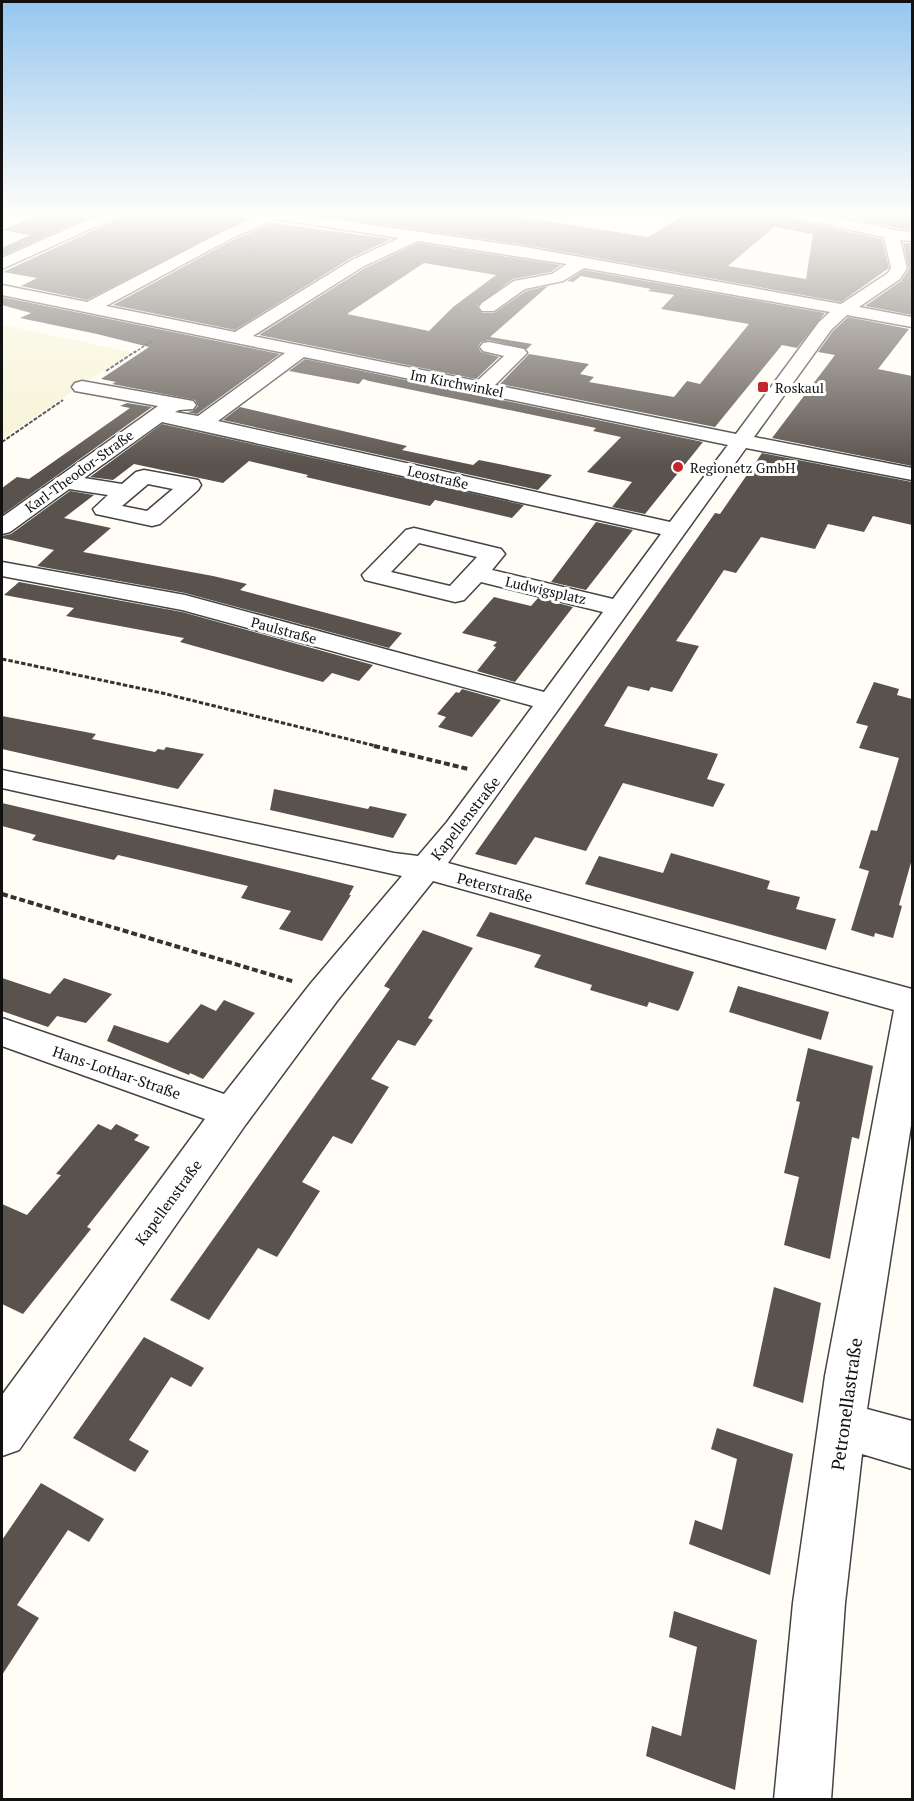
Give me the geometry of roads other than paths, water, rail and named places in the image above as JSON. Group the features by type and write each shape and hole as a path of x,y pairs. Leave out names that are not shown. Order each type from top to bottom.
{"street":[{"name":"Im Kirchwinkel","path":"39,297 299,352 912,474"},
{"path":"91,307 110,297"},
{"path":"236,339 303,297"},
{"path":"488,307 502,297"},
{"path":"773,297 912,322"},
{"name":"Kapellenstraße","path":"2,1432 232,1113 324,992 458,829 617,608 825,326 843,310 864,297"},
{"path":"481,388 518,353 489,347"},
{"path":"211,417 299,352"},
{"name":"Leostraße","path":"82,387 675,530"},
{"name":"Karl-Theodor-Straße","path":"2,527 166,409"},
{"path":"63,482 127,490"},
{"name":"Ludwigsplatz","path":"475,573 617,608"},
{"name":"Paulstraße","path":"6,574 185,603 551,702"},
{"name":"Peterstraße","path":"2,779 383,862 426,868 912,1002"},
{"name":"Petronellastraße","path":"802,1800 819,1603 848,1376 912,1011"},
{"name":"Hans-Lothar-Straße","path":"2,1032 232,1113"},
{"path":"842,1425 912,1445"}],"place":[{"name":"Roskaul","path":"763,387"},
{"name":"Regionetz GmbH","path":"678,467"}]}
